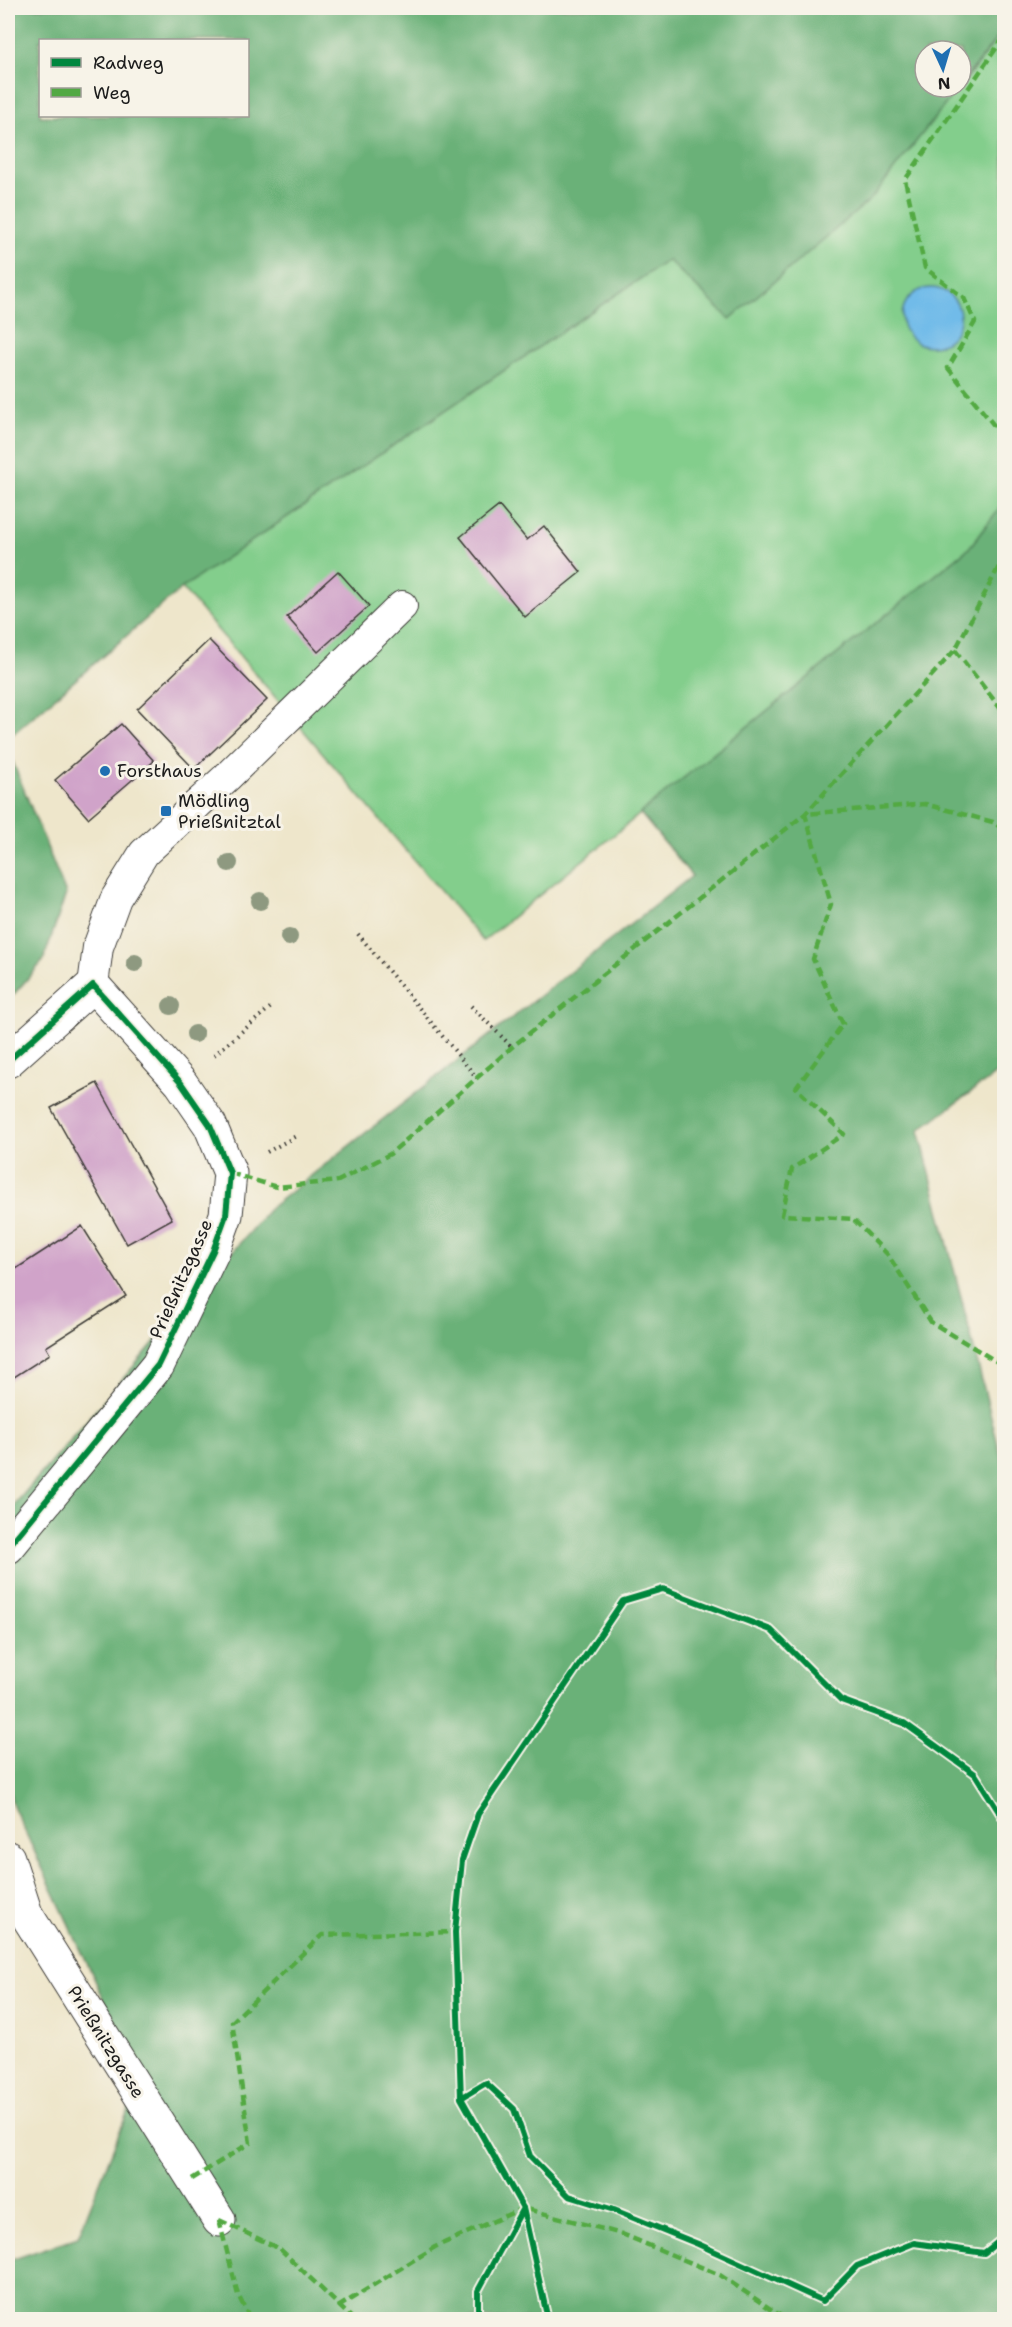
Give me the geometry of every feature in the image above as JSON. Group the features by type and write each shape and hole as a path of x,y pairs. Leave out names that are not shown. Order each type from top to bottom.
{"street":[{"path":"8,1060 93,985"},
{"name":"Prießnitzgasse","path":"8,1547 158,1365 213,1251 226,1215 230,1173 210,1125 181,1083 93,985"},
{"name":"Prießnitzgasse","path":"8,1858 26,1914 219,2220"}],"lane":[{"path":"93,985 98,947 116,898 144,853 227,777 402,606"}],"path":[{"path":"358,933 477,1078"},
{"path":"471,1006 512,1047"},
{"path":"181,1083 271,1007"}],"green space":[{"path":"8,8 1004,8 1004,29 973,69 973,39 913,39 913,99 950,99 871,199 730,319 668,260 182,588 8,738"},
{"path":"1004,29 1004,504 969,548 483,941 182,588 668,260 730,319 949,99 973,99 973,71"},
{"path":"1004,502 1004,1068 919,1130 1004,1468 1004,2319 8,2319 8,2261 78,2237 141,2078 14,1808 8,1787 8,1512 270,1208 692,876 640,813 969,548"},
{"path":"8,750 66,894 43,961 8,1001"}],"water":[{"path":"931,288 942,290 955,301 960,317 958,328 947,341 931,346 920,344 907,333 902,317 904,306 915,293"}],"building":[{"path":"499,506 527,540 544,526 581,572 525,617 460,537"},
{"path":"338,571 369,606 318,652 287,617"},
{"path":"209,640 267,700 194,769 137,709"},
{"name":"Forsthaus","path":"121,724 154,761 88,818 55,780"},
{"path":"97,1083 172,1219 127,1244 51,1108"},
{"path":"82,1226 126,1296 46,1347 50,1354 8,1381 8,1274"}],"marked path":[{"path":"1004,37 905,180 925,268 964,298 975,322 948,368 1004,438"},
{"path":"230,1173 277,1187 338,1181 390,1154 512,1047 805,814 955,650 1004,557"},
{"path":"955,650 1004,713"},
{"path":"1004,830 993,822 925,804 805,814 831,904 813,959 843,1024 796,1088 844,1134 792,1169 782,1215 853,1219 888,1255 931,1322 1004,1366"},
{"path":"192,2179 250,2143 232,2022 322,1935 455,1932"},
{"path":"1004,2082 1002,2091 1004,2094"},
{"path":"338,2307 435,2247 523,2208 622,2234 720,2275 787,2320"},
{"path":"219,2220 280,2249 354,2320"},
{"path":"219,2220 238,2295 251,2320"}],"cycle path":[{"path":"8,1061 93,985 181,1083 210,1125 230,1173 226,1215 213,1251 158,1365 8,1547"},
{"path":"548,2320 523,2208 461,2098 455,1932 462,1860 478,1814 623,1601 663,1589 771,1630 841,1700 904,1723 975,1774 1004,1820"},
{"path":"461,2098 486,2083 514,2109 530,2156 569,2196 614,2210 698,2244 823,2301 857,2266 914,2243 984,2253 1004,2237"},
{"path":"478,2320 478,2291 523,2208"}],"place":[{"name":"Forsthaus","path":"105,771"},
{"name":"Mödling Prießnitztal","path":"166,811"}]}
